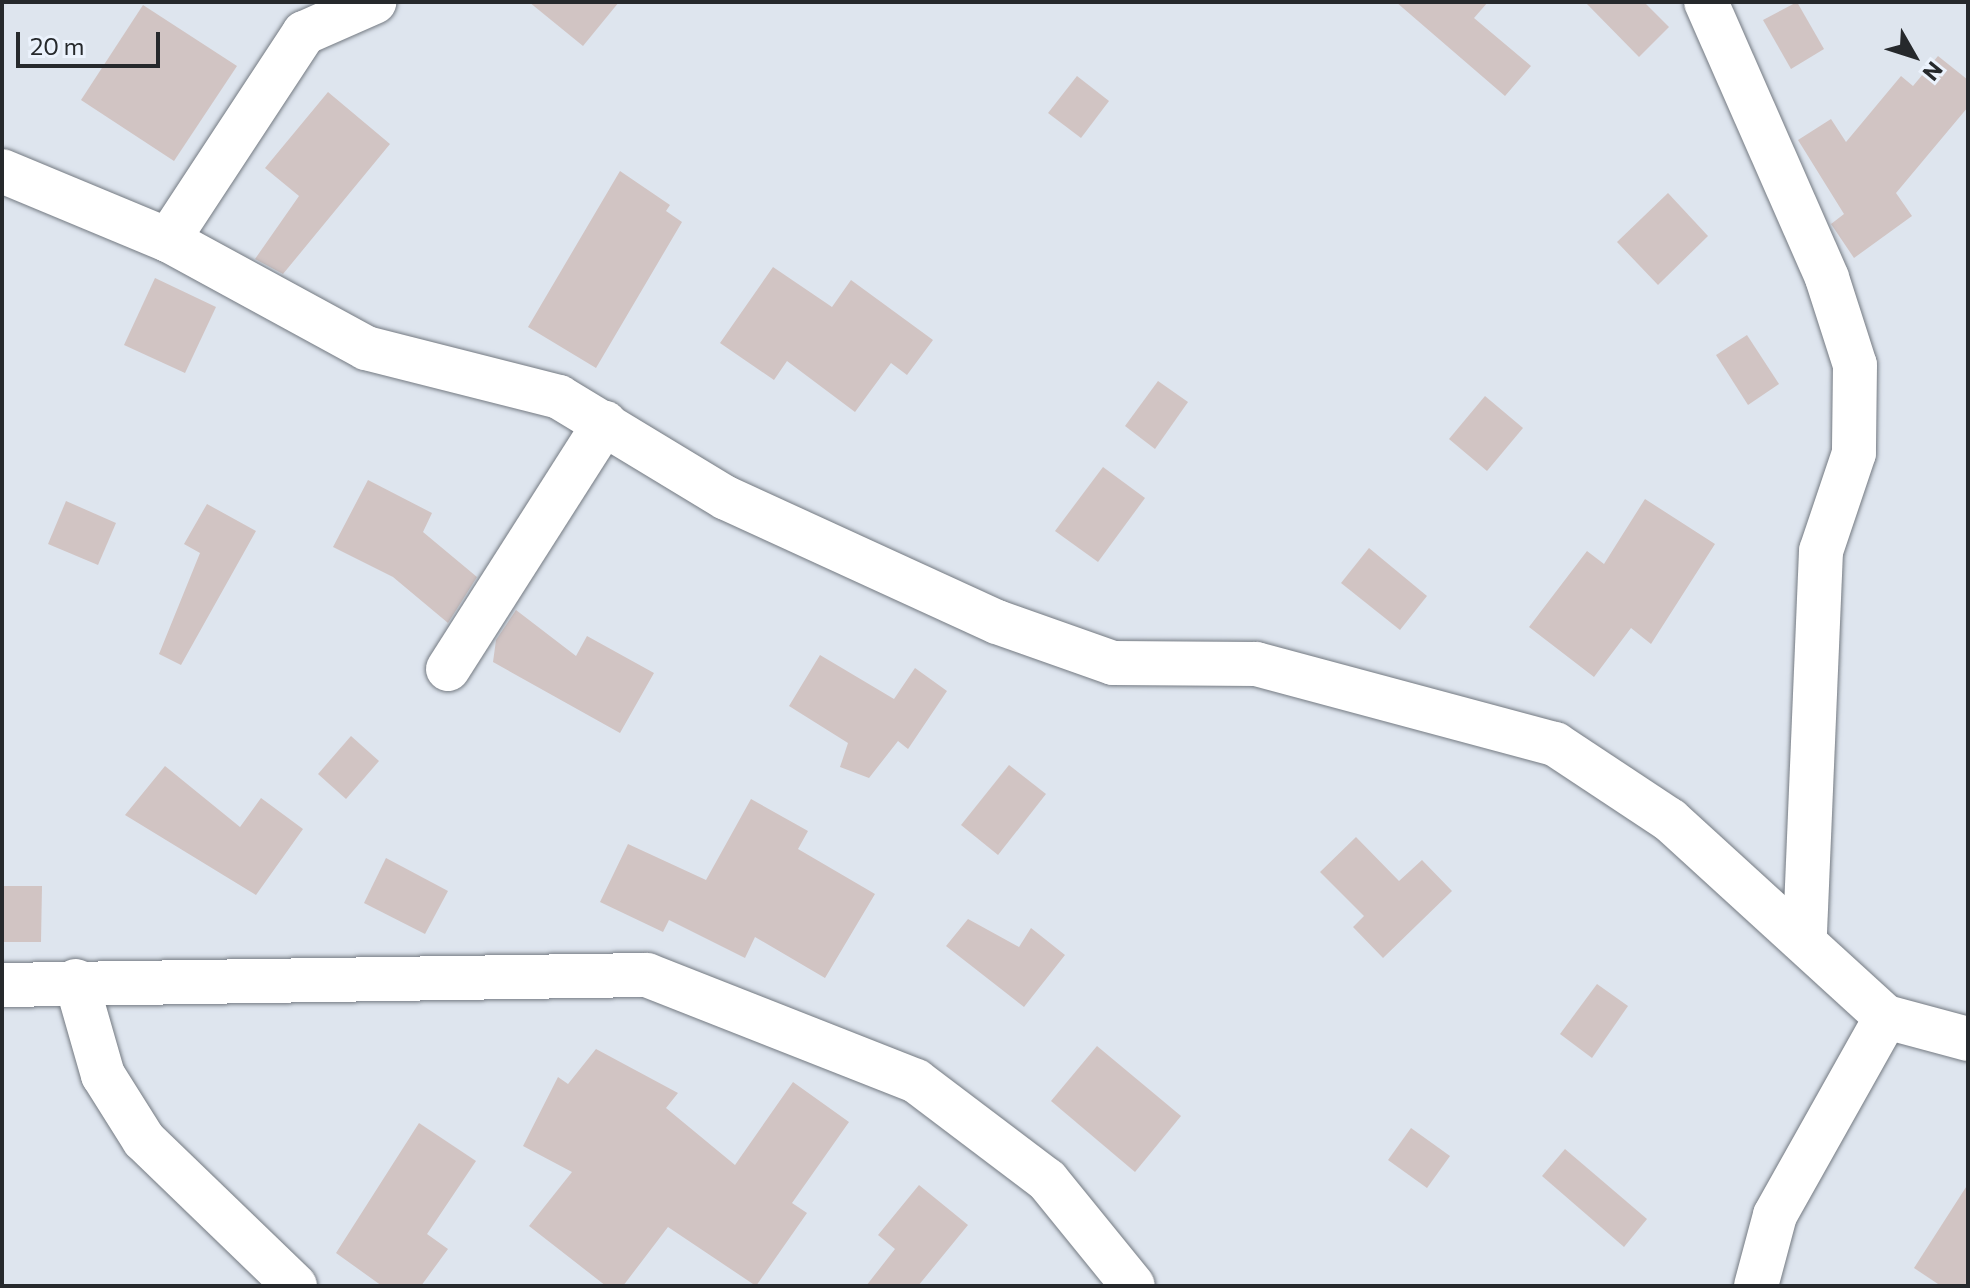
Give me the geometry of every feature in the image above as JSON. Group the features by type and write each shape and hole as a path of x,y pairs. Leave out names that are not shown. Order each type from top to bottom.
{"street":[{"path":"168,240 304,33 374,2"},
{"path":"1706,2 1827,278 1855,365 1854,453 1821,551 1805,938"},
{"path":"2,171 168,240 366,348 559,397 726,498 997,622 1113,663 1256,664 1555,744 1670,820 1805,938 1886,1017 1968,1039"},
{"path":"448,669 605,423"},
{"path":"2,985 76,981 647,975 916,1081 1047,1180 1133,1286"},
{"path":"76,981 103,1075 144,1140 295,1286"},
{"path":"1756,1286 1775,1215 1886,1017"}],"building":[{"path":"529,2 619,2 583,46"},
{"path":"1396,2 1488,2 1474,18 1531,66 1505,96"},
{"path":"1585,2 1644,2 1669,27 1639,57"},
{"path":"1797,2 1824,49 1791,69 1763,20"},
{"path":"143,5 237,66 174,161 81,100"},
{"path":"1938,56 1968,80 1968,107 1896,193 1912,216 1854,258 1831,224 1844,214 1798,140 1831,119 1846,142 1901,76 1913,86"},
{"path":"1077,76 1109,101 1081,138 1048,113"},
{"path":"328,92 390,144 283,274 255,259 299,196 265,168"},
{"path":"620,171 670,205 666,211 682,222 596,368 528,327"},
{"path":"1668,193 1708,236 1658,285 1617,242"},
{"path":"773,267 832,307 851,280 933,340 907,375 891,363 855,412 787,361 774,380 720,343"},
{"path":"155,278 216,307 185,373 124,345"},
{"path":"1747,335 1779,384 1748,405 1716,355"},
{"path":"1158,381 1188,402 1155,449 1125,426"},
{"path":"1485,396 1523,428 1487,471 1449,439"},
{"path":"1103,467 1145,498 1098,562 1055,531"},
{"path":"368,480 432,513 423,532 477,577 448,623 393,577 333,547"},
{"path":"1645,499 1715,544 1651,644 1631,628 1594,677 1529,627 1587,551 1604,564"},
{"path":"66,501 116,523 98,565 48,544"},
{"path":"207,504 256,531 181,665 159,654 200,553 184,544"},
{"path":"1369,548 1427,596 1400,630 1341,583"},
{"path":"516,610 576,656 587,636 654,673 620,733 493,662 496,640"},
{"path":"820,655 894,699 915,668 947,691 908,749 898,741 869,778 840,767 848,743 789,706"},
{"path":"351,736 379,761 346,799 318,774"},
{"path":"1009,765 1046,794 998,855 961,825"},
{"path":"165,766 240,827 261,798 303,829 256,895 125,815"},
{"path":"751,799 808,831 798,849 875,894 825,978 755,937 745,958 669,920 663,932 600,902 628,844 706,880"},
{"path":"1356,837 1399,881 1422,860 1452,891 1383,958 1353,927 1364,916 1320,872"},
{"path":"386,858 448,891 425,934 364,903"},
{"path":"2,886 42,886 41,942 2,942"},
{"path":"968,919 1019,947 1031,928 1065,955 1024,1007 946,946"},
{"path":"1597,984 1628,1006 1592,1058 1560,1034"},
{"path":"1097,1046 1181,1116 1135,1172 1051,1101"},
{"path":"596,1049 678,1093 666,1108 735,1165 793,1082 849,1122 792,1203 807,1213 756,1286 668,1227 623,1286 606,1286 529,1226 572,1172 523,1146 558,1077 568,1084"},
{"path":"419,1123 476,1161 427,1234 448,1249 421,1286 382,1286 336,1253"},
{"path":"1411,1128 1450,1156 1427,1188 1388,1160"},
{"path":"1565,1149 1647,1219 1624,1247 1542,1176"},
{"path":"1968,1184 1968,1286 1941,1286 1914,1268"},
{"path":"919,1185 968,1225 918,1286 866,1286 895,1249 878,1235"}]}
